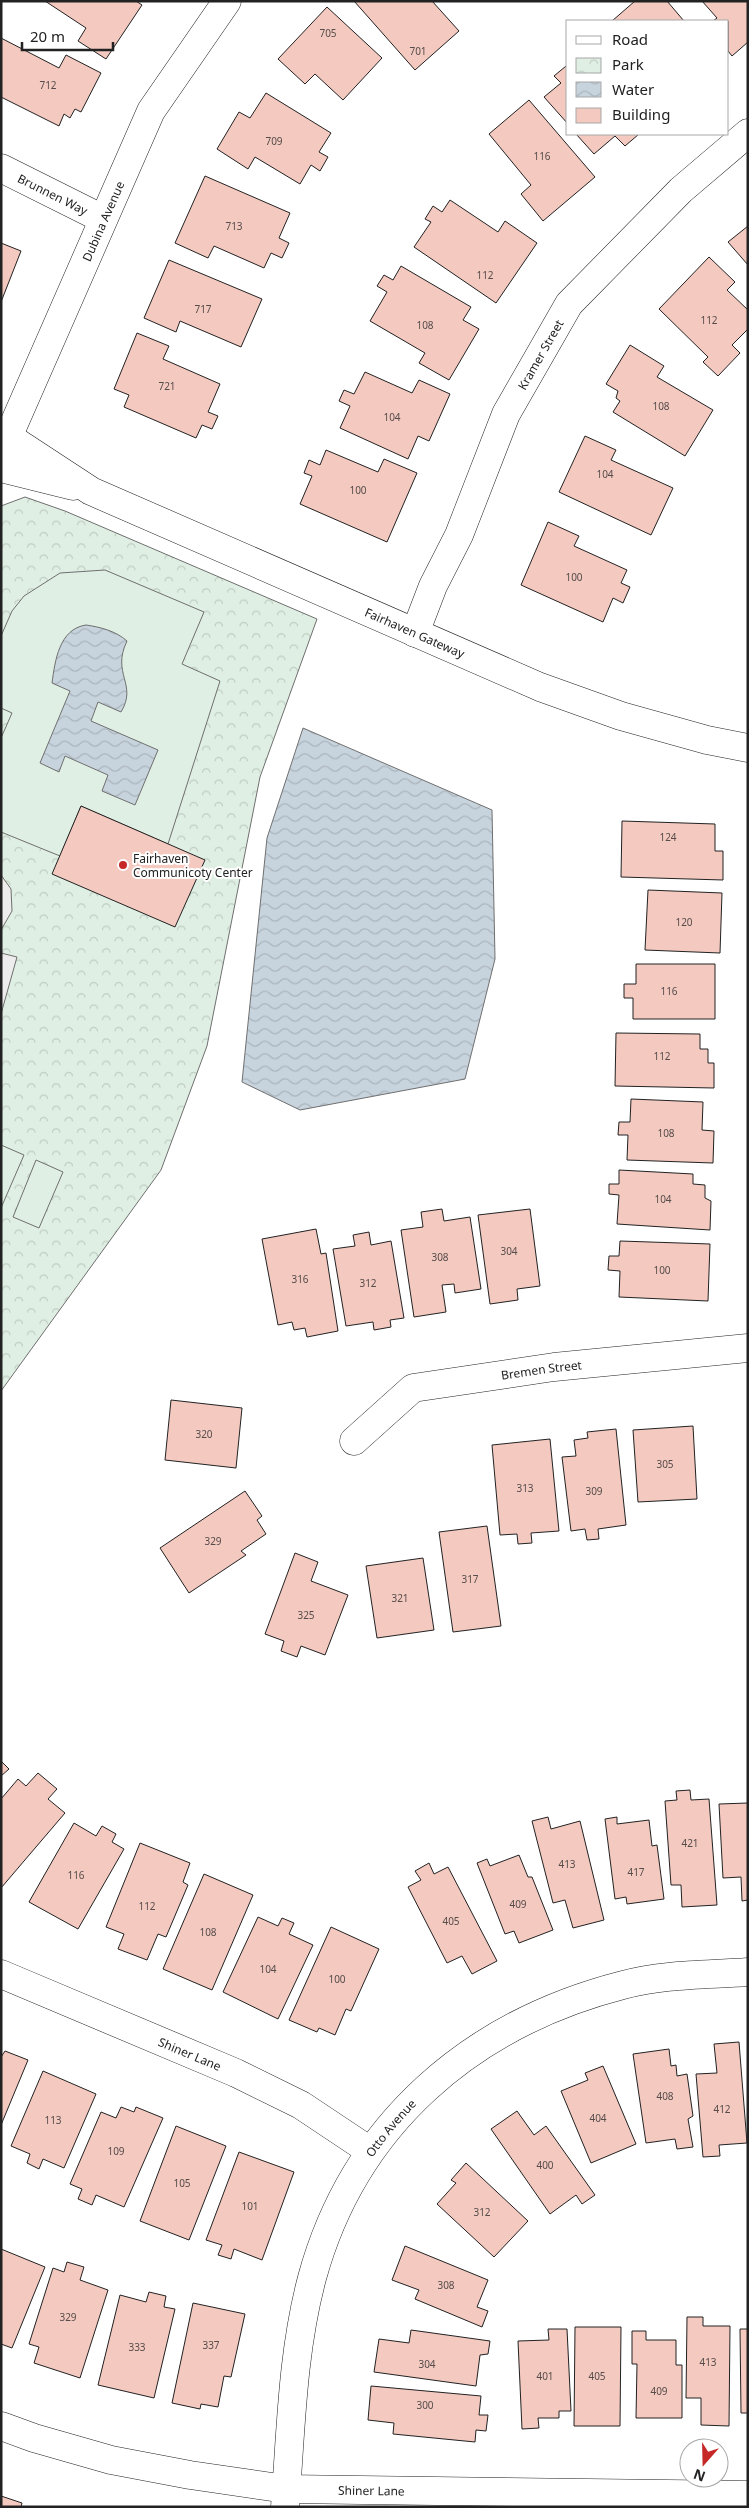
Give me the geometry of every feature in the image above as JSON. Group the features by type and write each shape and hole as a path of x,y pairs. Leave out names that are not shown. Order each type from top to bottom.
{"street":[{"name":"Dubina Avenue","path":"4,440 151,111 227,1"},
{"name":"Kramer Street","path":"415,633 433,586 459,535 506,414 570,304 681,190 748,133"},
{"name":"Brunnen Way","path":"1,168 103,219"},
{"name":"Fairhaven Gateway","path":"4,440 91,491 540,687 621,716 707,740 748,748"},
{"name":"Fairhaven Gateway","path":"1,468 91,491"},
{"name":"Bremen Street","path":"354,1441 413,1388 554,1367 748,1348"},
{"name":"Otto Avenue","path":"285,2498 295,2372 312,2278 342,2196 370,2151 398,2116 432,2083 466,2055 508,2028 562,2004 624,1984 680,1976 748,1972"},
{"name":"Shiner Lane","path":"1,1974 236,2073 302,2105 370,2151"},
{"name":"Shiner Lane","path":"1,2426 34,2438 111,2460 190,2475 285,2498 748,2495"}],"green space":[{"path":"25,497 65,511 317,619 260,777 207,1046 161,1170 1,1391 1,506"},
{"path":"105,570 204,612 182,664 220,681 168,844 81,806 60,856 1,832 1,738 12,713 1,708 1,636 12,611 24,596 60,573"},
{"path":"1,1145 24,1155 1,1208"},
{"path":"36,1160 63,1172 39,1228 13,1217"}],"shaded area":[{"path":"1,875 11,889 12,911 1,930"},
{"path":"1,953 17,957 1,1014"}],"water":[{"path":"86,625 108,630 127,641 122,662 127,694 121,712 98,702 91,721 158,750 135,805 102,791 108,775 65,756 59,772 40,763 70,691 52,683 60,647 70,633"},
{"path":"303,728 492,810 495,959 465,1079 300,1110 242,1082 267,838"}],"building":[{"path":"45,1 136,1 142,5 106,59 78,41 86,28"},
{"path":"354,1 432,1 459,31 415,70"},
{"path":"635,1 667,1 683,20 613,20"},
{"path":"702,1 748,1 748,42 732,56 729,52 729,20 714,20 717,18"},
{"path":"327,7 382,58 343,100 315,74 305,84 278,59"},
{"path":"1,38 59,68 66,55 101,73 81,112 75,109 70,118 64,114 59,126 1,97"},
{"path":"566,66 566,122 544,97 561,83 554,76"},
{"path":"266,93 331,133 319,152 328,157 320,171 311,165 300,184 255,157 248,169 217,149 239,112 250,118"},
{"path":"529,100 595,177 543,221 521,194 531,185 489,134"},
{"path":"577,135 638,135 625,146 615,136 594,154"},
{"path":"205,176 290,213 279,238 289,243 282,258 271,253 264,268 214,246 208,258 175,243"},
{"path":"450,200 498,232 505,221 537,243 496,303 414,247 431,222 425,219 433,206 442,212"},
{"path":"748,226 748,265 728,242"},
{"path":"1,243 21,251 1,302"},
{"path":"709,257 735,282 727,290 748,310 748,329 732,345 740,353 718,376 703,362 708,357 659,309"},
{"path":"169,260 262,299 241,347 180,321 176,332 144,318"},
{"path":"401,266 471,307 463,320 479,329 449,380 419,363 425,353 370,321 387,292 377,286 384,275 393,280"},
{"path":"137,333 169,346 163,359 220,384 208,412 218,416 212,429 202,425 196,438 124,407 129,395 114,389"},
{"path":"630,345 664,366 657,377 713,410 685,456 613,412 620,401 616,398 618,391 606,384"},
{"path":"365,372 412,393 419,380 450,394 429,441 418,436 408,459 340,428 350,406 339,401 344,390 354,394"},
{"path":"585,436 616,450 611,460 673,488 651,535 559,492"},
{"path":"326,450 378,472 384,459 417,473 387,542 300,504 312,476 304,473 309,460 320,465"},
{"path":"548,522 579,536 574,546 627,570 621,583 630,587 623,603 613,598 603,622 521,585"},
{"path":"81,806 205,860 175,927 52,874"},
{"path":"622,821 715,824 715,851 723,851 723,880 621,877"},
{"path":"648,890 722,893 720,953 645,950"},
{"path":"636,964 715,964 715,1019 633,1019 633,998 624,998 624,984 636,984"},
{"path":"616,1033 700,1034 700,1049 708,1049 708,1063 714,1063 714,1088 615,1086"},
{"path":"631,1099 703,1102 702,1130 714,1131 713,1163 627,1160 628,1135 618,1135 619,1122 630,1122"},
{"path":"619,1170 693,1174 693,1184 705,1185 705,1198 711,1201 710,1230 617,1224 619,1195 609,1194 609,1184 619,1184"},
{"path":"442,1209 444,1221 470,1217 481,1289 455,1293 454,1284 442,1285 446,1312 414,1317 401,1230 423,1227 421,1212"},
{"path":"530,1209 540,1286 517,1289 518,1300 490,1304 478,1215"},
{"path":"316,1229 321,1254 326,1253 338,1331 307,1337 305,1328 294,1330 292,1322 278,1325 262,1239"},
{"path":"369,1232 371,1245 391,1241 404,1318 390,1320 391,1327 374,1330 373,1322 346,1326 333,1249 355,1246 353,1235"},
{"path":"620,1241 710,1244 708,1301 619,1297 620,1271 608,1270 609,1256 619,1256"},
{"path":"171,1400 242,1408 236,1468 165,1460"},
{"path":"693,1426 697,1499 638,1502 633,1430"},
{"path":"616,1429 626,1525 598,1529 599,1539 587,1540 585,1529 571,1531 562,1457 576,1456 574,1440 588,1438 587,1432"},
{"path":"550,1439 559,1531 531,1533 532,1543 518,1544 517,1534 500,1535 492,1445"},
{"path":"245,1491 262,1516 257,1520 266,1534 241,1551 246,1555 189,1593 160,1548"},
{"path":"487,1526 501,1626 453,1632 439,1532"},
{"path":"295,1553 318,1562 311,1581 348,1595 325,1655 301,1646 297,1657 281,1651 284,1641 265,1634"},
{"path":"423,1558 434,1630 377,1638 366,1566"},
{"path":"1,1761 9,1769 1,1776"},
{"path":"38,1773 57,1789 48,1799 65,1813 1,1888 1,1799 18,1779 26,1786"},
{"path":"690,1790 691,1800 709,1799 717,1905 682,1907 681,1885 671,1885 665,1801 677,1800 676,1791"},
{"path":"748,1803 748,1900 742,1901 741,1877 723,1878 719,1804"},
{"path":"548,1817 551,1829 580,1821 604,1920 573,1928 565,1900 553,1903 532,1821"},
{"path":"617,1817 617,1824 649,1820 652,1846 657,1845 664,1899 627,1904 626,1897 615,1899 605,1819"},
{"path":"74,1823 96,1836 102,1826 116,1834 112,1842 124,1849 78,1929 29,1902"},
{"path":"140,1843 190,1863 183,1882 188,1885 166,1937 158,1934 147,1960 118,1949 124,1934 106,1927"},
{"path":"519,1855 528,1877 532,1877 553,1930 519,1943 514,1931 505,1934 477,1863 487,1859 490,1866"},
{"path":"429,1863 434,1874 448,1867 497,1961 472,1974 462,1956 447,1963 408,1887 421,1880 415,1871"},
{"path":"204,1874 253,1895 212,1990 163,1969"},
{"path":"258,1917 278,1926 282,1918 294,1923 289,1934 313,1945 278,2019 223,1992"},
{"path":"331,1927 379,1949 351,2011 346,2009 335,2035 319,2028 317,2032 289,2020"},
{"path":"739,2042 747,2143 719,2145 720,2156 703,2157 696,2074 717,2073 714,2044"},
{"path":"669,2049 671,2066 676,2065 677,2076 687,2074 693,2116 688,2119 693,2147 677,2149 675,2139 646,2143 633,2054"},
{"path":"5,2051 28,2060 1,2125 1,2057"},
{"path":"603,2066 636,2144 591,2163 561,2091 588,2080 585,2073"},
{"path":"43,2071 96,2094 64,2168 43,2159 39,2169 27,2163 30,2154 11,2146"},
{"path":"121,2107 134,2112 136,2107 163,2118 124,2207 96,2195 92,2205 78,2199 82,2189 70,2184 101,2112 116,2118"},
{"path":"517,2111 534,2135 546,2126 595,2195 582,2204 576,2195 550,2214 491,2129"},
{"path":"176,2126 226,2146 189,2240 140,2221"},
{"path":"239,2152 294,2172 262,2260 234,2249 231,2259 218,2255 222,2245 206,2240"},
{"path":"466,2163 528,2221 494,2257 437,2204 456,2183 451,2180"},
{"path":"405,2246 488,2280 477,2307 488,2311 482,2327 415,2299 419,2290 392,2280"},
{"path":"1,2249 45,2267 12,2348 1,2344"},
{"path":"67,2262 84,2267 80,2280 108,2290 80,2378 34,2363 39,2347 29,2344 53,2268 64,2272"},
{"path":"149,2292 166,2296 164,2307 175,2309 154,2398 98,2385 120,2295 146,2302"},
{"path":"193,2303 245,2314 231,2377 224,2376 218,2407 201,2404 200,2409 172,2403"},
{"path":"687,2317 703,2317 703,2326 730,2326 729,2426 701,2425 701,2398 686,2398"},
{"path":"575,2327 621,2327 620,2426 574,2426"},
{"path":"548,2329 567,2329 571,2411 559,2411 559,2418 538,2418 539,2428 522,2429 518,2341 549,2340"},
{"path":"740,2329 748,2329 748,2413 741,2413"},
{"path":"411,2330 490,2341 488,2354 480,2355 476,2386 374,2372 379,2339 409,2343"},
{"path":"632,2331 646,2331 646,2340 676,2340 676,2365 682,2365 682,2418 636,2418 637,2364 632,2364"},
{"path":"371,2386 481,2396 479,2415 488,2415 486,2431 476,2430 475,2442 393,2434 394,2423 368,2420"},
{"path":"1,2496 22,2503 21,2507 1,2507"}],"place":[{"name":"Fairhaven Communicoty Center","path":"123,865"}]}
